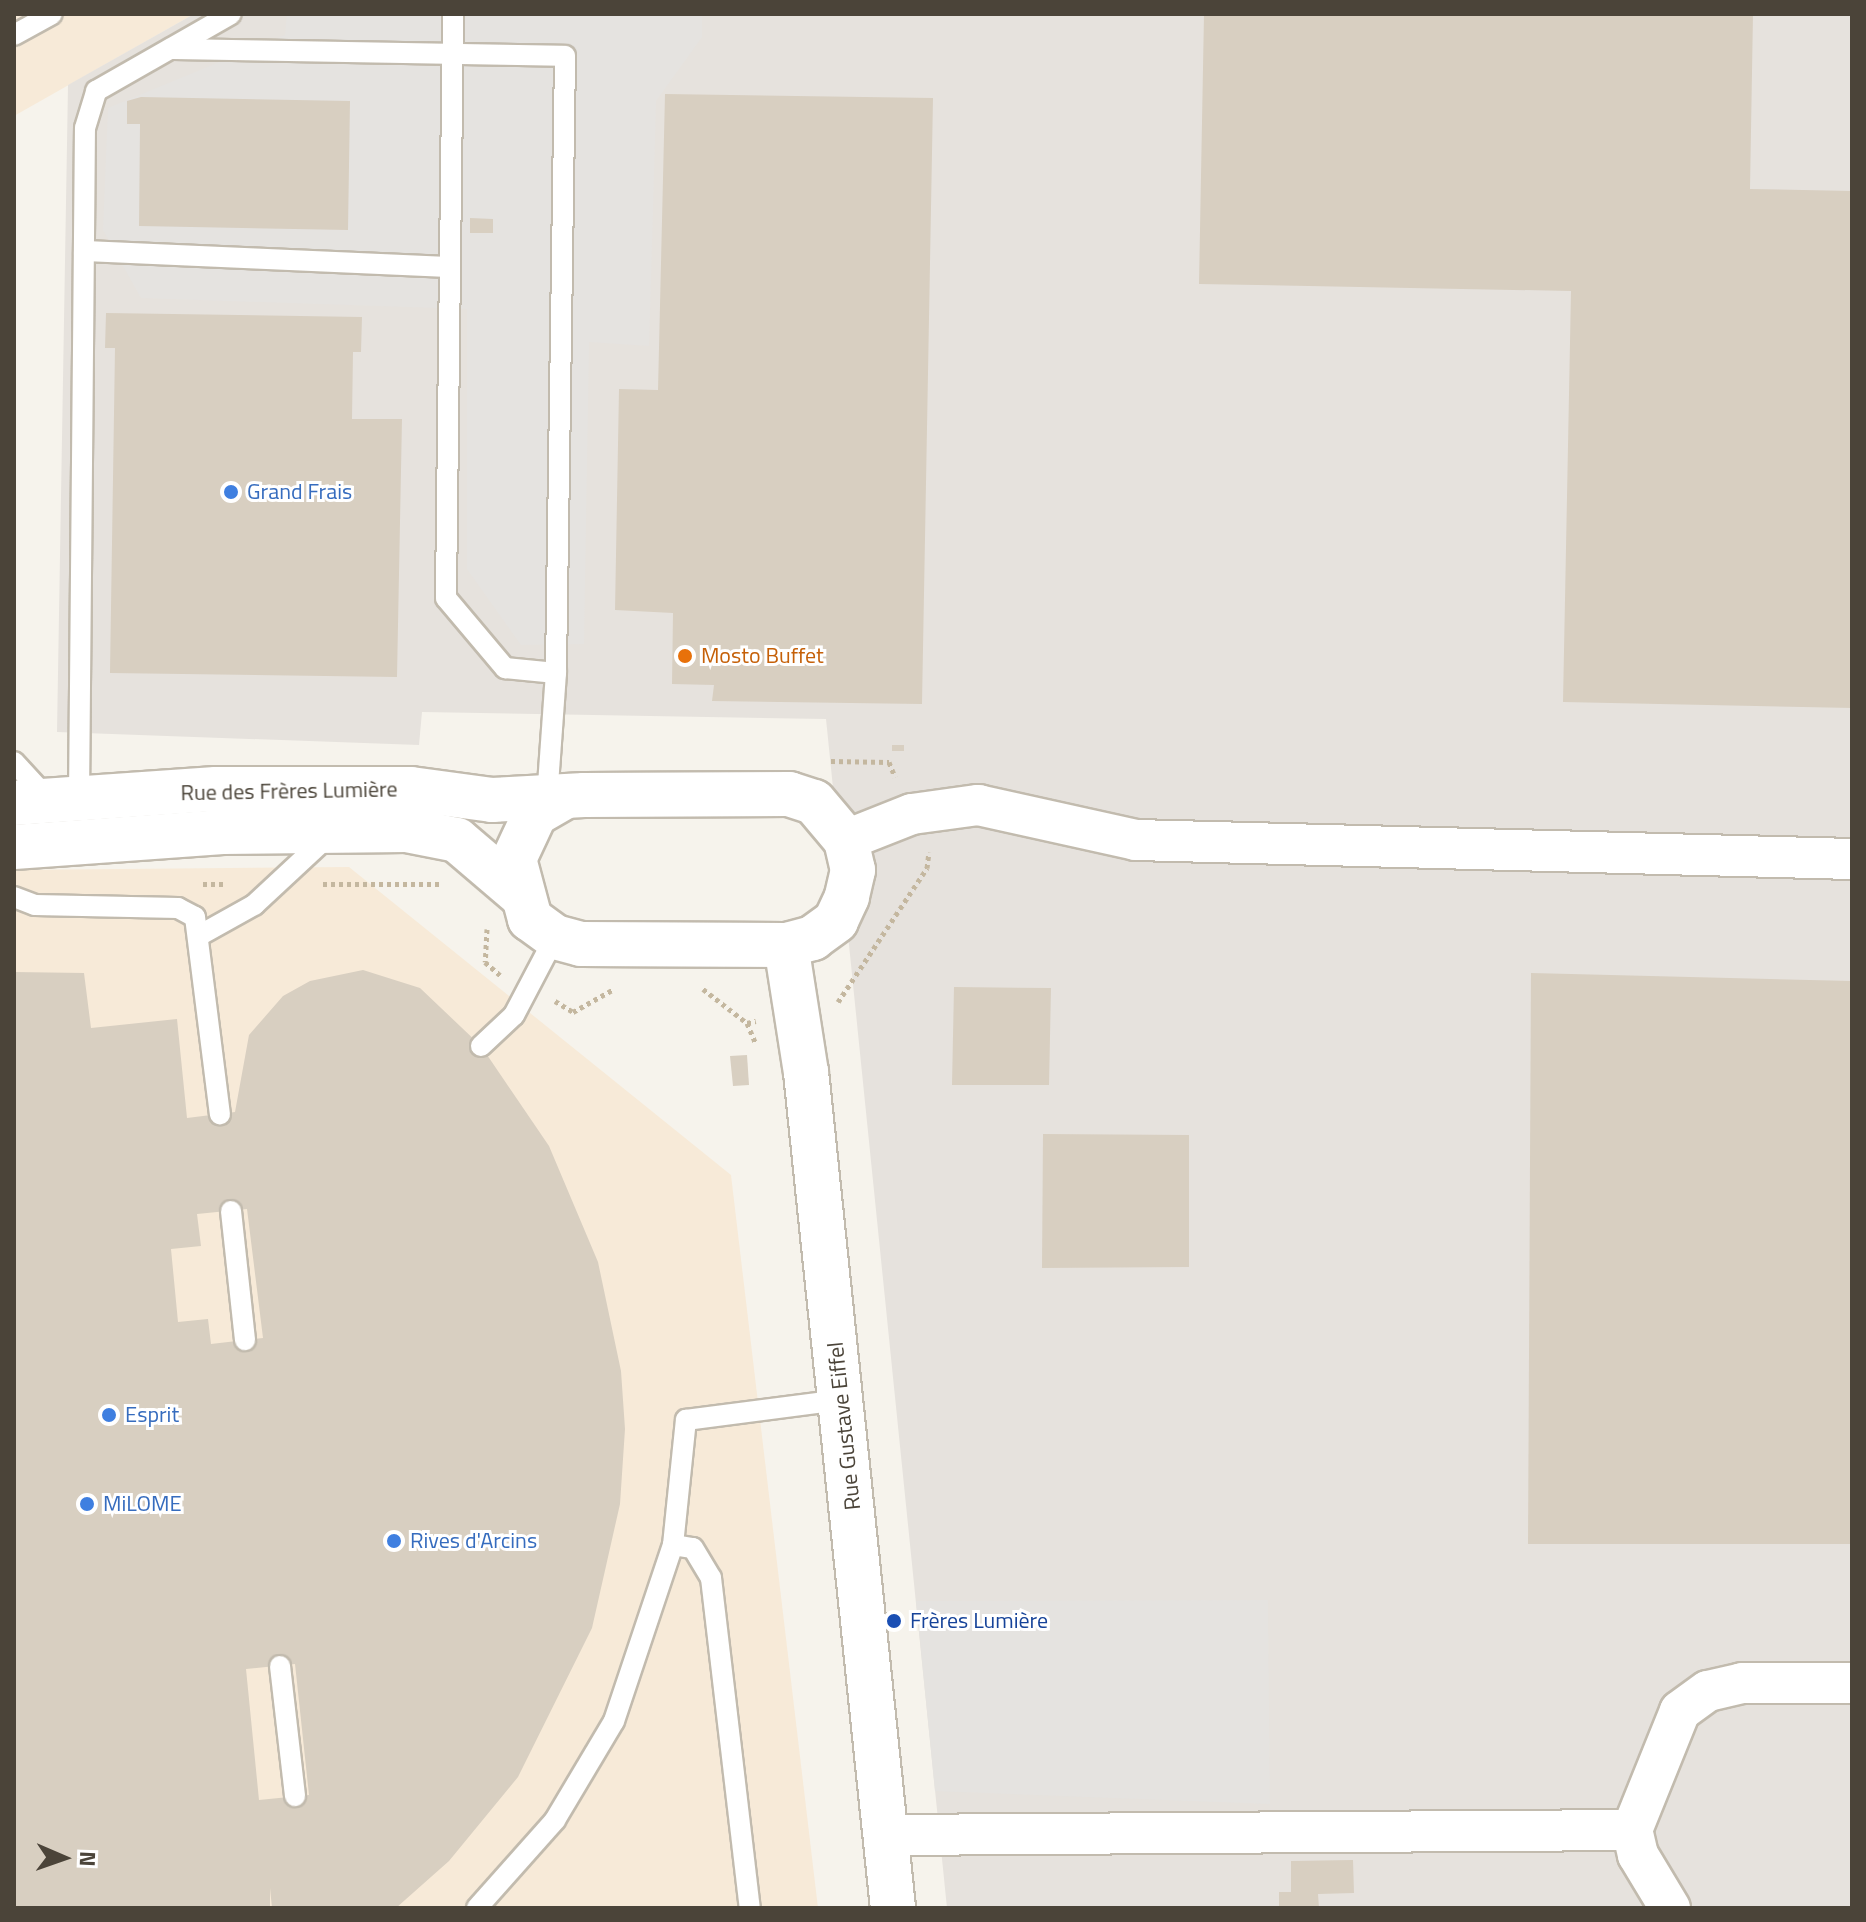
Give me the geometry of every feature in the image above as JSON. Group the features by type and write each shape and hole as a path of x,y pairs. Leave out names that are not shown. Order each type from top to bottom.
{"street":[{"name":"Rue des Frères Lumière","path":"48,801 216,789 555,799 789,794 814,802 846,840"},
{"name":"Rue des Frères Lumière","path":"555,799 535,814 521,833 514,859 519,893 530,919 555,937"},
{"path":"555,937 581,944 786,945 813,938 836,921 853,870 846,840 912,814 978,805 1136,840 1852,859"},
{"name":"Rue des Frères Lumière","path":"14,847 406,830 457,840 519,893"},
{"name":"Rue Gustave Eiffel","path":"786,945 841,1400 893,1908"},
{"path":"1670,1908 1638,1855 1632,1830 1680,1711 1708,1691 1742,1683 1852,1683"},
{"path":"885,1835 1632,1830"}],"lane":[{"path":"14,35 52,14"},
{"path":"48,801 84,251 85,128 96,91 231,14"},
{"path":"453,14 446,598 505,668 556,673"},
{"path":"170,49 565,56 555,799"},
{"path":"84,251 450,267"},
{"path":"14,762 48,801"},
{"path":"202,934 254,905 307,849 338,831"},
{"path":"14,897 35,905 178,908 195,917 202,934 220,1114"},
{"path":"481,1046 514,1015 555,937"},
{"path":"231,1211 245,1340"},
{"path":"477,1908 555,1820 614,1721 673,1545 686,1420 841,1400"},
{"path":"673,1545 693,1548 711,1578 750,1908"},
{"path":"280,1666 295,1796"}],"shaded area":[{"path":"14,14 194,14 14,116"},
{"path":"194,14 1852,14 1852,1908 947,1908 826,719 422,712 419,745 57,732 68,85"},
{"path":"287,14 702,14 702,37 656,101 649,346 589,342 584,644 521,645 467,569 467,309 141,298 103,230 108,108 285,35"},
{"name":"Rives d'Arcins","path":"349,867 731,1175 818,1908 14,1908 14,870"},
{"path":"1268,1600 1270,1804 935,1791 916,1601"}],"building":[{"path":"1204,14 1753,14 1750,189 1852,191 1852,708 1563,702 1571,291 1199,284"},
{"path":"665,94 933,98 922,704 712,701 714,685 672,684 673,613 615,610 619,389 658,390"},
{"path":"141,97 350,101 348,230 139,226 140,124 127,124 127,101"},
{"path":"470,218 493,219 493,233 470,233"},
{"name":"Grand Frais","path":"106,313 362,317 361,352 353,352 352,419 402,419 397,677 110,673 115,348 105,348"},
{"path":"892,745 904,745 904,751 892,751"},
{"name":"Rives d'Arcins","path":"363,970 420,988 481,1046 549,1146 598,1262 621,1371 625,1429 620,1504 592,1628 518,1777 449,1861 396,1908 272,1908 270,1888 270,1908 14,1908 14,972 84,973 91,1028 177,1019 187,1118 235,1112 249,1035 283,996 310,981","holes":["247,1209 263,1338 211,1344 208,1319 178,1322 171,1249 201,1246 197,1214","295,1664 309,1795 259,1800 246,1669"]},
{"path":"1531,973 1852,981 1852,1544 1528,1544"},
{"path":"954,987 1051,988 1049,1085 952,1085"},
{"path":"747,1055 749,1085 733,1086 730,1056"},
{"path":"1043,1134 1189,1135 1189,1267 1042,1268"},
{"path":"1353,1860 1354,1893 1318,1894 1319,1908 1279,1908 1279,1892 1291,1892 1291,1861"}],"place":[{"name":"Grand Frais","path":"231,492"},
{"name":"Mosto Buffet","path":"685,656"},
{"name":"Esprit","path":"109,1415"},
{"name":"MiLOME","path":"87,1504"},
{"name":"Rives d'Arcins","path":"394,1541"},
{"name":"Frères Lumière","path":"894,1621"}]}
